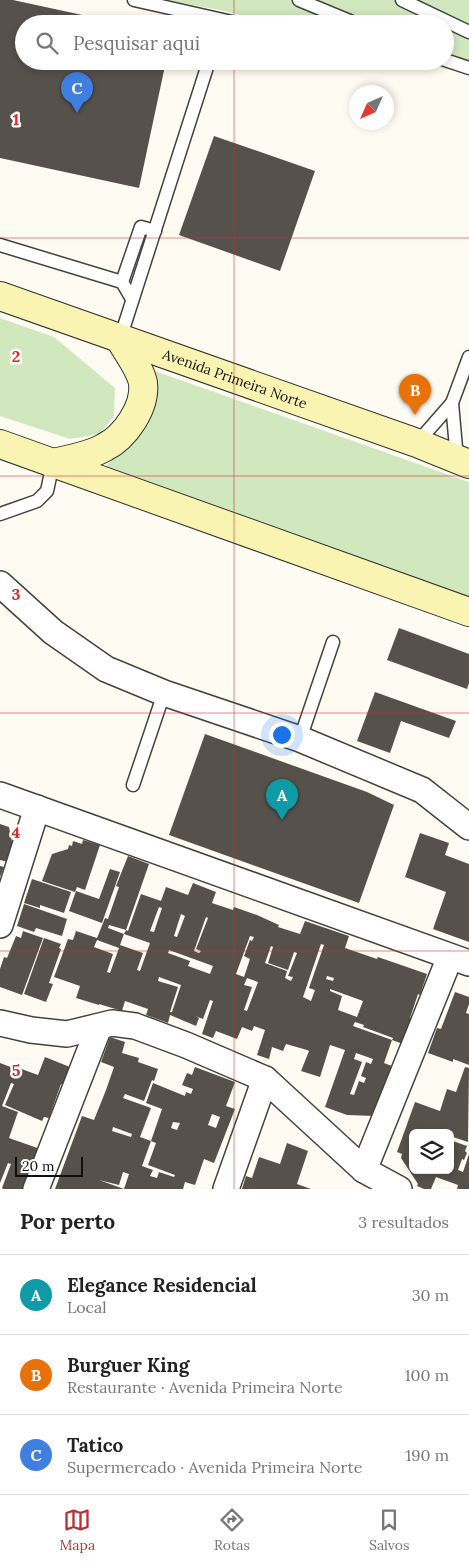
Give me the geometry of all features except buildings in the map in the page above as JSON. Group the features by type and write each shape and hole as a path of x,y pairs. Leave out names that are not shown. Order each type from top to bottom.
{"main road":[{"name":"Avenida Primeira Norte","path":"0,296 417,443 463,462"},
{"path":"53,463 90,454 106,447 122,433 134,417 141,402 143,383 120,339"},
{"path":"0,444 469,612"}],"street":[{"path":"0,584 53,632 106,669 164,693 300,739 422,790 469,827"},
{"path":"0,796 459,960 364,1170"},
{"path":"0,925 37,808"},
{"path":"0,1023 31,1030 67,1034 112,1023 135,1026 186,1045 266,1079 364,1170 399,1189"},
{"path":"36,1189 99,1027"},
{"path":"226,1189 266,1079"}],"lane":[{"path":"134,0 193,15"},
{"path":"299,0 335,15"},
{"path":"402,0 433,15"},
{"path":"454,25 469,32"},
{"path":"454,63 469,68"},
{"path":"120,339 205,70"},
{"path":"122,282 141,227 155,231"},
{"path":"0,245 122,282 132,300"},
{"path":"417,443 452,403 469,357"},
{"path":"452,403 463,462"},
{"path":"0,514 37,501 48,490 53,463"},
{"path":"300,739 333,642"},
{"path":"133,785 164,693"}],"green space":[{"path":"165,0 469,0 469,75 450,70 454,70 454,15 240,15"},
{"path":"0,318 54,337 115,388 114,416 100,434 70,439 0,416"},
{"path":"152,370 469,482 469,598 104,468 148,424"}],"place":[{"name":"Tatico","path":"77,113"},
{"name":"Burguer King","path":"415,415"},
{"name":"Elegance Residencial","path":"282,820"}]}
